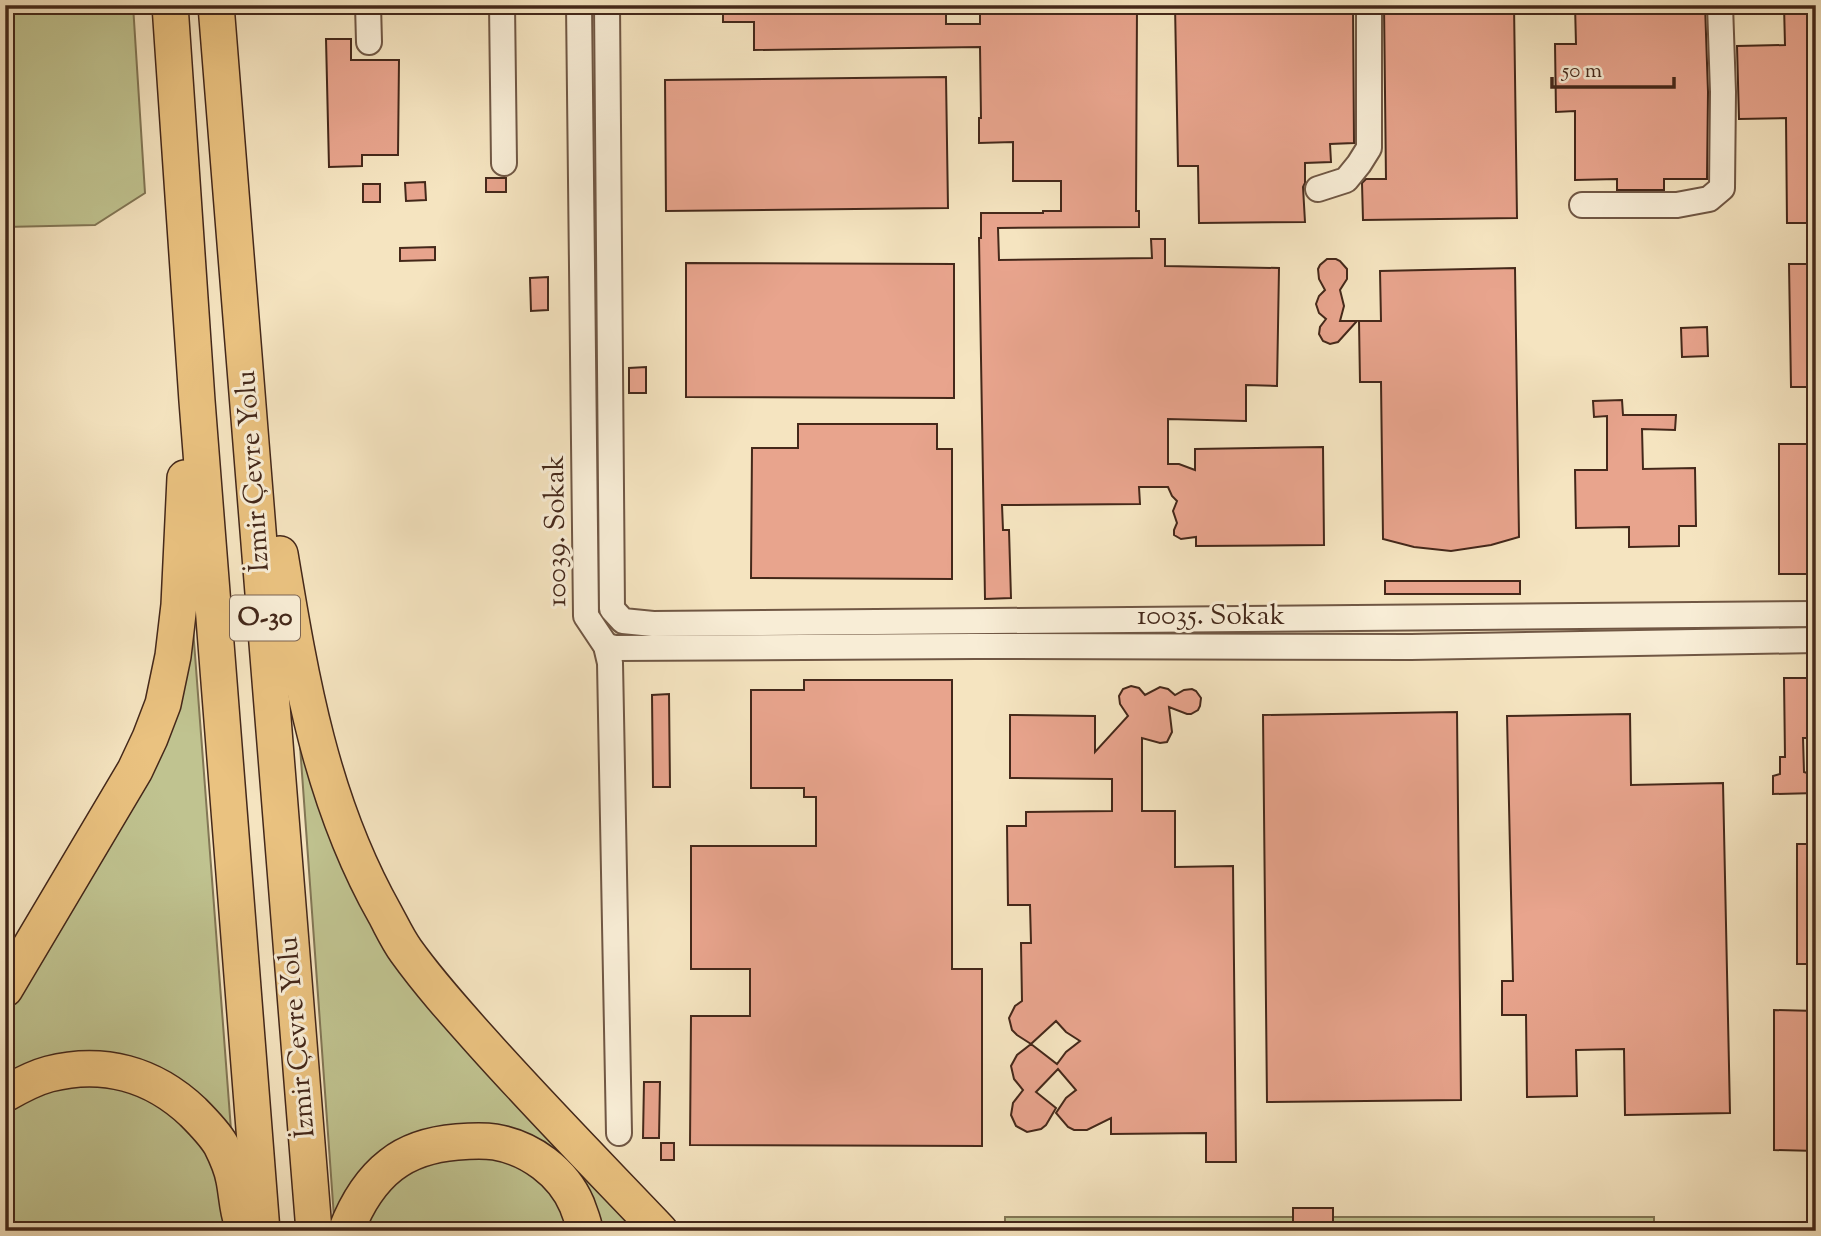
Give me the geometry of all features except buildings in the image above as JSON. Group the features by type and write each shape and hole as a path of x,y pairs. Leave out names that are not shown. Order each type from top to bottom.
{"highway":[{"name":"İzmir Çevre Yolu","path":"170,5 197,401 262,1231"},
{"name":"İzmir Çevre Yolu","path":"216,5 314,1231"},
{"path":"243,330 307,700 321,759 339,817 356,858 406,950 445,1000 515,1079 660,1231"},
{"path":"5,989 135,770 163,704 178,618 184,482 197,401"},
{"path":"5,1094 48,1074 76,1069 104,1069 131,1074 161,1086 204,1123 221,1146 234,1177 239,1213 245,1231"},
{"path":"346,1231 357,1203 376,1178 392,1164 413,1152 441,1143 473,1141 511,1146 552,1169 571,1192 585,1231"}],"street":[{"path":"368,5 369,42"},
{"path":"502,5 504,163"},
{"name":"10039. Sokak","path":"579,5 586,616 606,646 610,663 619,1133"},
{"name":"10039. Sokak","path":"607,5 612,609"},
{"path":"1318,189 1346,180 1369,148 1369,5"},
{"path":"1582,205 1677,205 1709,199 1722,188 1720,5"},
{"name":"10035. Sokak","path":"612,609 623,621 653,624 1816,614"},
{"name":"10035. Sokak","path":"606,646 1411,647 1816,640"}],"green space":[{"path":"5,5 133,5 145,193 95,225 5,227"},
{"path":"191,602 232,1143 184,1086 5,1080 5,1010 85,874"},
{"path":"298,718 341,858 644,1231 596,1231 587,1198 464,1130 334,1217"},
{"path":"65,1083 142,1091 206,1141 230,1231 5,1231 5,1110"},
{"path":"477,1153 520,1163 555,1193 573,1231 356,1231 363,1213 419,1163"},
{"path":"1005,1217 1654,1217 1654,1231 1005,1231"},
{"path":"959,1223 959,1231 793,1231"}]}
